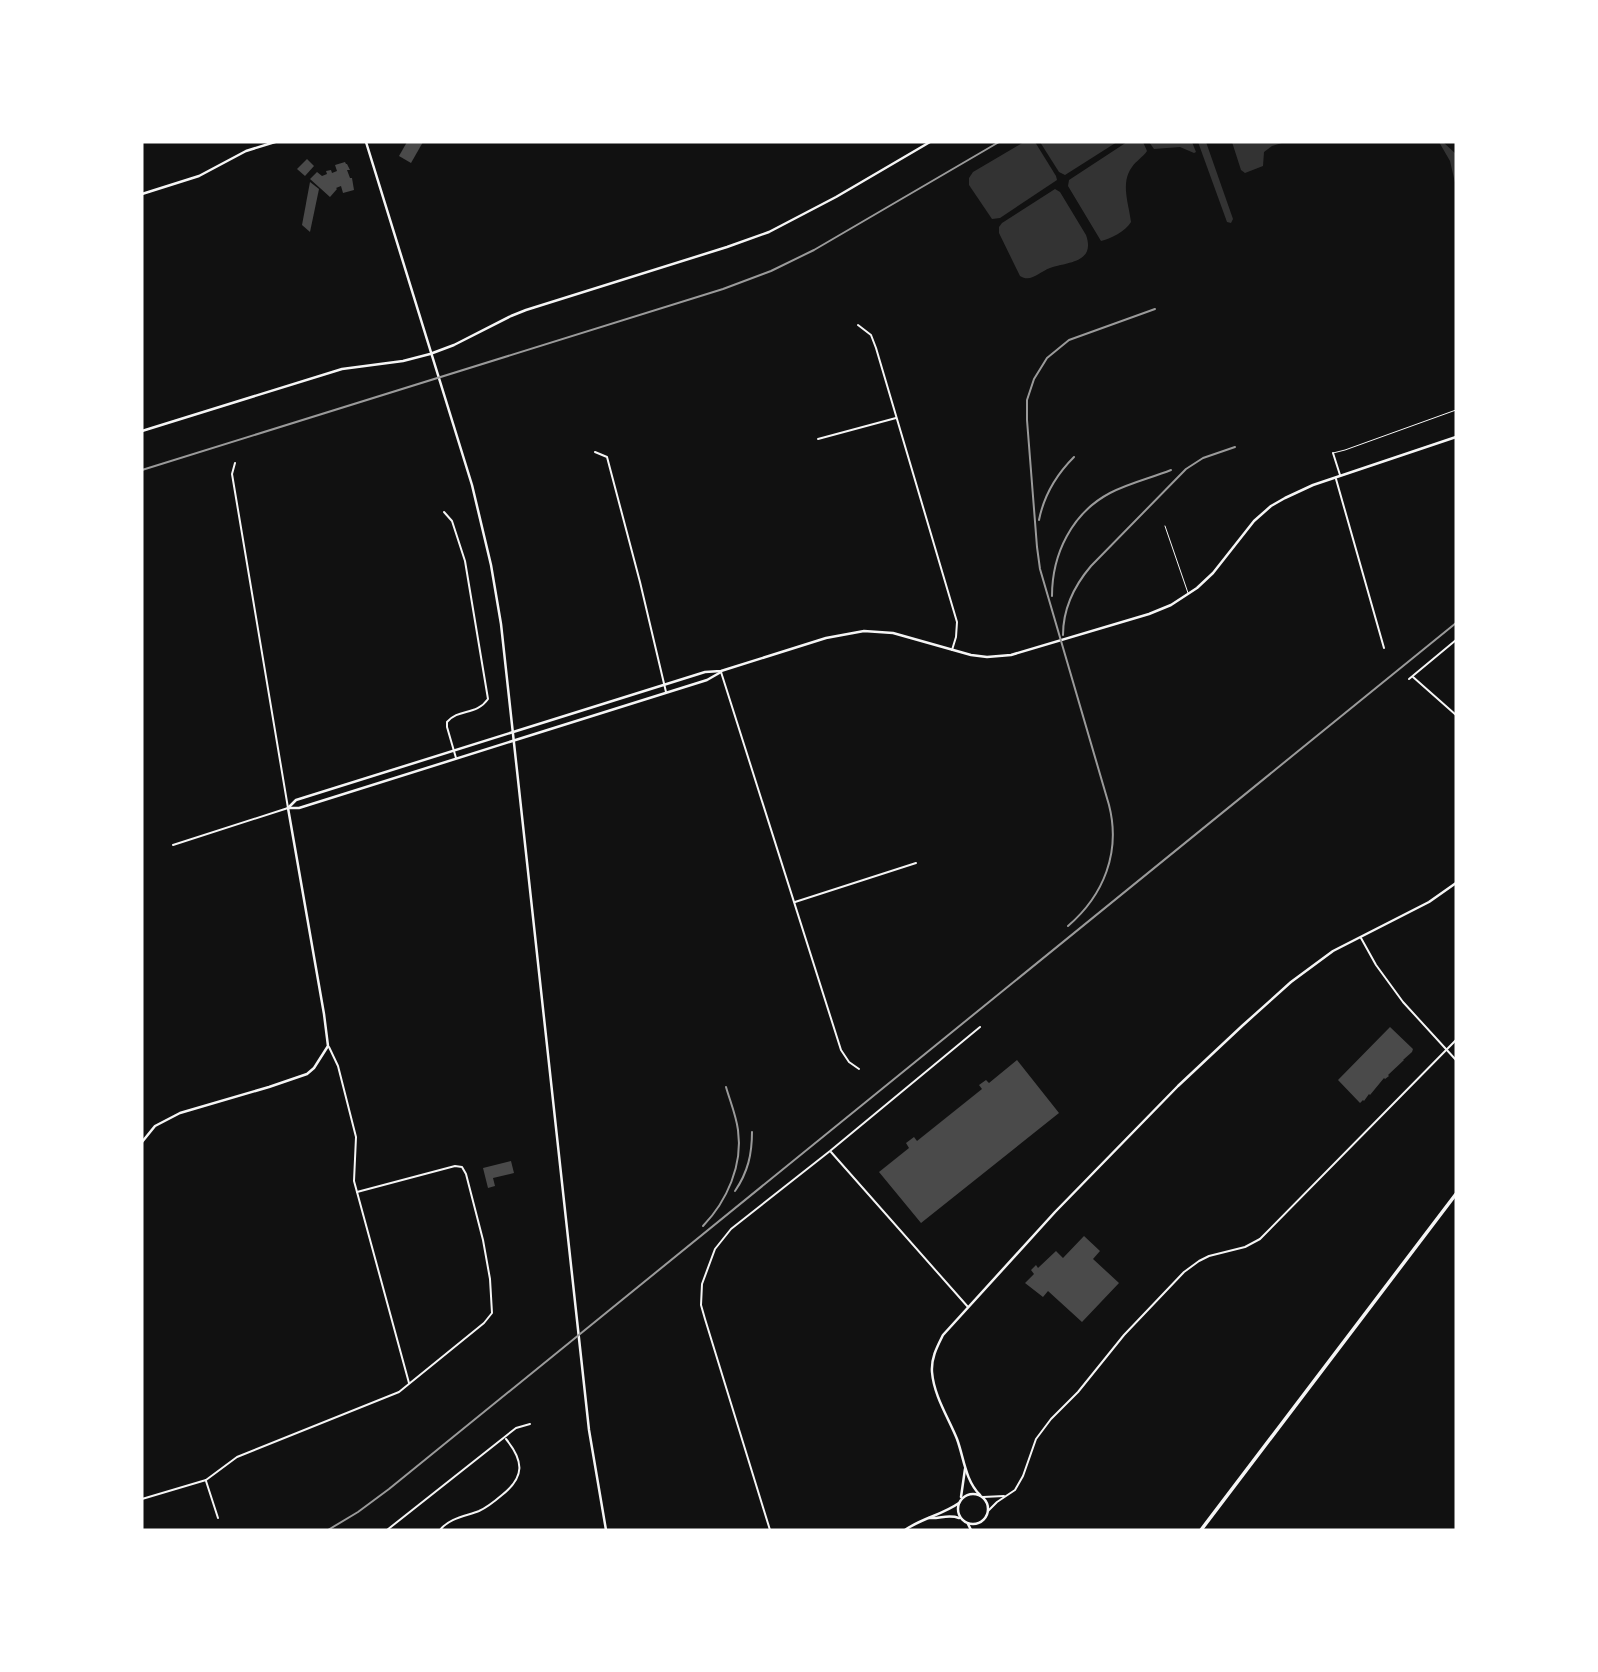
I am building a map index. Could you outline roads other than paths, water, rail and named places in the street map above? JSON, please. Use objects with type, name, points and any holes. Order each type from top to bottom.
[{"type":"main road","points":[[1201,1530],[1456,1194]]},
{"type":"street","points":[[142,194],[199,176],[246,151],[275,142]]},
{"type":"street","points":[[366,142],[472,485],[491,565],[501,624],[580,1355],[591,1444],[606,1530]]},
{"type":"street","points":[[142,431],[342,369],[403,361],[430,354],[526,310],[769,232],[836,197],[930,142]]},
{"type":"street","points":[[858,325],[871,335],[957,622],[953,650]]},
{"type":"street","points":[[818,439],[897,417]]},
{"type":"street","points":[[288,808],[296,800],[705,672],[721,671],[826,638],[872,631],[971,655],[999,656],[1027,652],[1149,614],[1189,594],[1213,573],[1265,511],[1292,494],[1456,437]]},
{"type":"street","points":[[595,452],[607,457],[666,693]]},
{"type":"street","points":[[1333,453],[1384,648]]},
{"type":"street","points":[[235,463],[232,474],[328,1046],[338,1066],[356,1137],[354,1181],[409,1384]]},
{"type":"street","points":[[444,512],[452,521],[465,561],[488,699],[482,707],[452,716],[447,722],[457,759]]},
{"type":"street","points":[[1409,679],[1456,640]]},
{"type":"street","points":[[173,845],[711,679],[721,671]]},
{"type":"street","points":[[721,671],[841,1050],[849,1062],[859,1069]]},
{"type":"street","points":[[1413,676],[1456,715]]},
{"type":"street","points":[[794,902],[916,863]]},
{"type":"street","points":[[981,1530],[988,1511],[987,1502],[974,1489],[934,1386],[931,1369],[934,1352],[943,1335],[1055,1212],[1178,1086],[1291,982],[1333,951],[1429,902],[1456,883]]},
{"type":"street","points":[[1360,937],[1403,1002],[1456,1060]]},
{"type":"street","points":[[770,1530],[701,1305],[702,1284],[715,1249],[731,1229],[980,1027]]},
{"type":"street","points":[[988,1511],[1015,1490],[1043,1428],[1078,1392],[1124,1335],[1184,1272],[1209,1256],[1245,1247],[1260,1239],[1456,1040]]},
{"type":"street","points":[[142,1142],[155,1126],[180,1113],[307,1074],[328,1046]]},
{"type":"street","points":[[830,1151],[968,1307]]},
{"type":"street","points":[[142,1499],[206,1480],[237,1457],[399,1392],[484,1323],[492,1313],[490,1279],[483,1240],[462,1167],[455,1166],[357,1192]]},
{"type":"street","points":[[387,1530],[516,1428],[530,1424]]},
{"type":"street","points":[[441,1529],[451,1521],[482,1510],[511,1488],[520,1471],[514,1451],[504,1438]]},
{"type":"street","points":[[961,1499],[965,1469]]},
{"type":"street","points":[[206,1480],[218,1518]]},
{"type":"street","points":[[905,1530],[933,1514],[951,1508],[970,1494],[1005,1496]]},
{"type":"street","points":[[958,1503],[960,1518]]},
{"type":"street","points":[[929,1518],[951,1515],[960,1518],[971,1530]]},
{"type":"street","points":[[968,1524],[983,1521]]},
{"type":"lane","points":[[1333,453],[1456,410]]},
{"type":"lane","points":[[1164,526],[1189,594]]},
{"type":"railway","points":[[142,470],[723,289],[771,271],[814,250],[999,142]]},
{"type":"railway","points":[[1068,926],[1091,901],[1106,872],[1111,856],[1112,822],[1040,569],[1027,400],[1034,379],[1047,358],[1069,340],[1155,309]]},
{"type":"railway","points":[[1063,635],[1071,598],[1091,566],[1186,469],[1203,458],[1235,447]]},
{"type":"railway","points":[[1039,520],[1052,486],[1074,457]]},
{"type":"railway","points":[[1052,596],[1060,550],[1075,523],[1085,512],[1117,489],[1171,470]]},
{"type":"railway","points":[[328,1530],[389,1489],[1456,623]]},
{"type":"railway","points":[[703,1226],[726,1194],[738,1156],[737,1124],[726,1087]]},
{"type":"railway","points":[[735,1191],[748,1163],[752,1132]]}]
